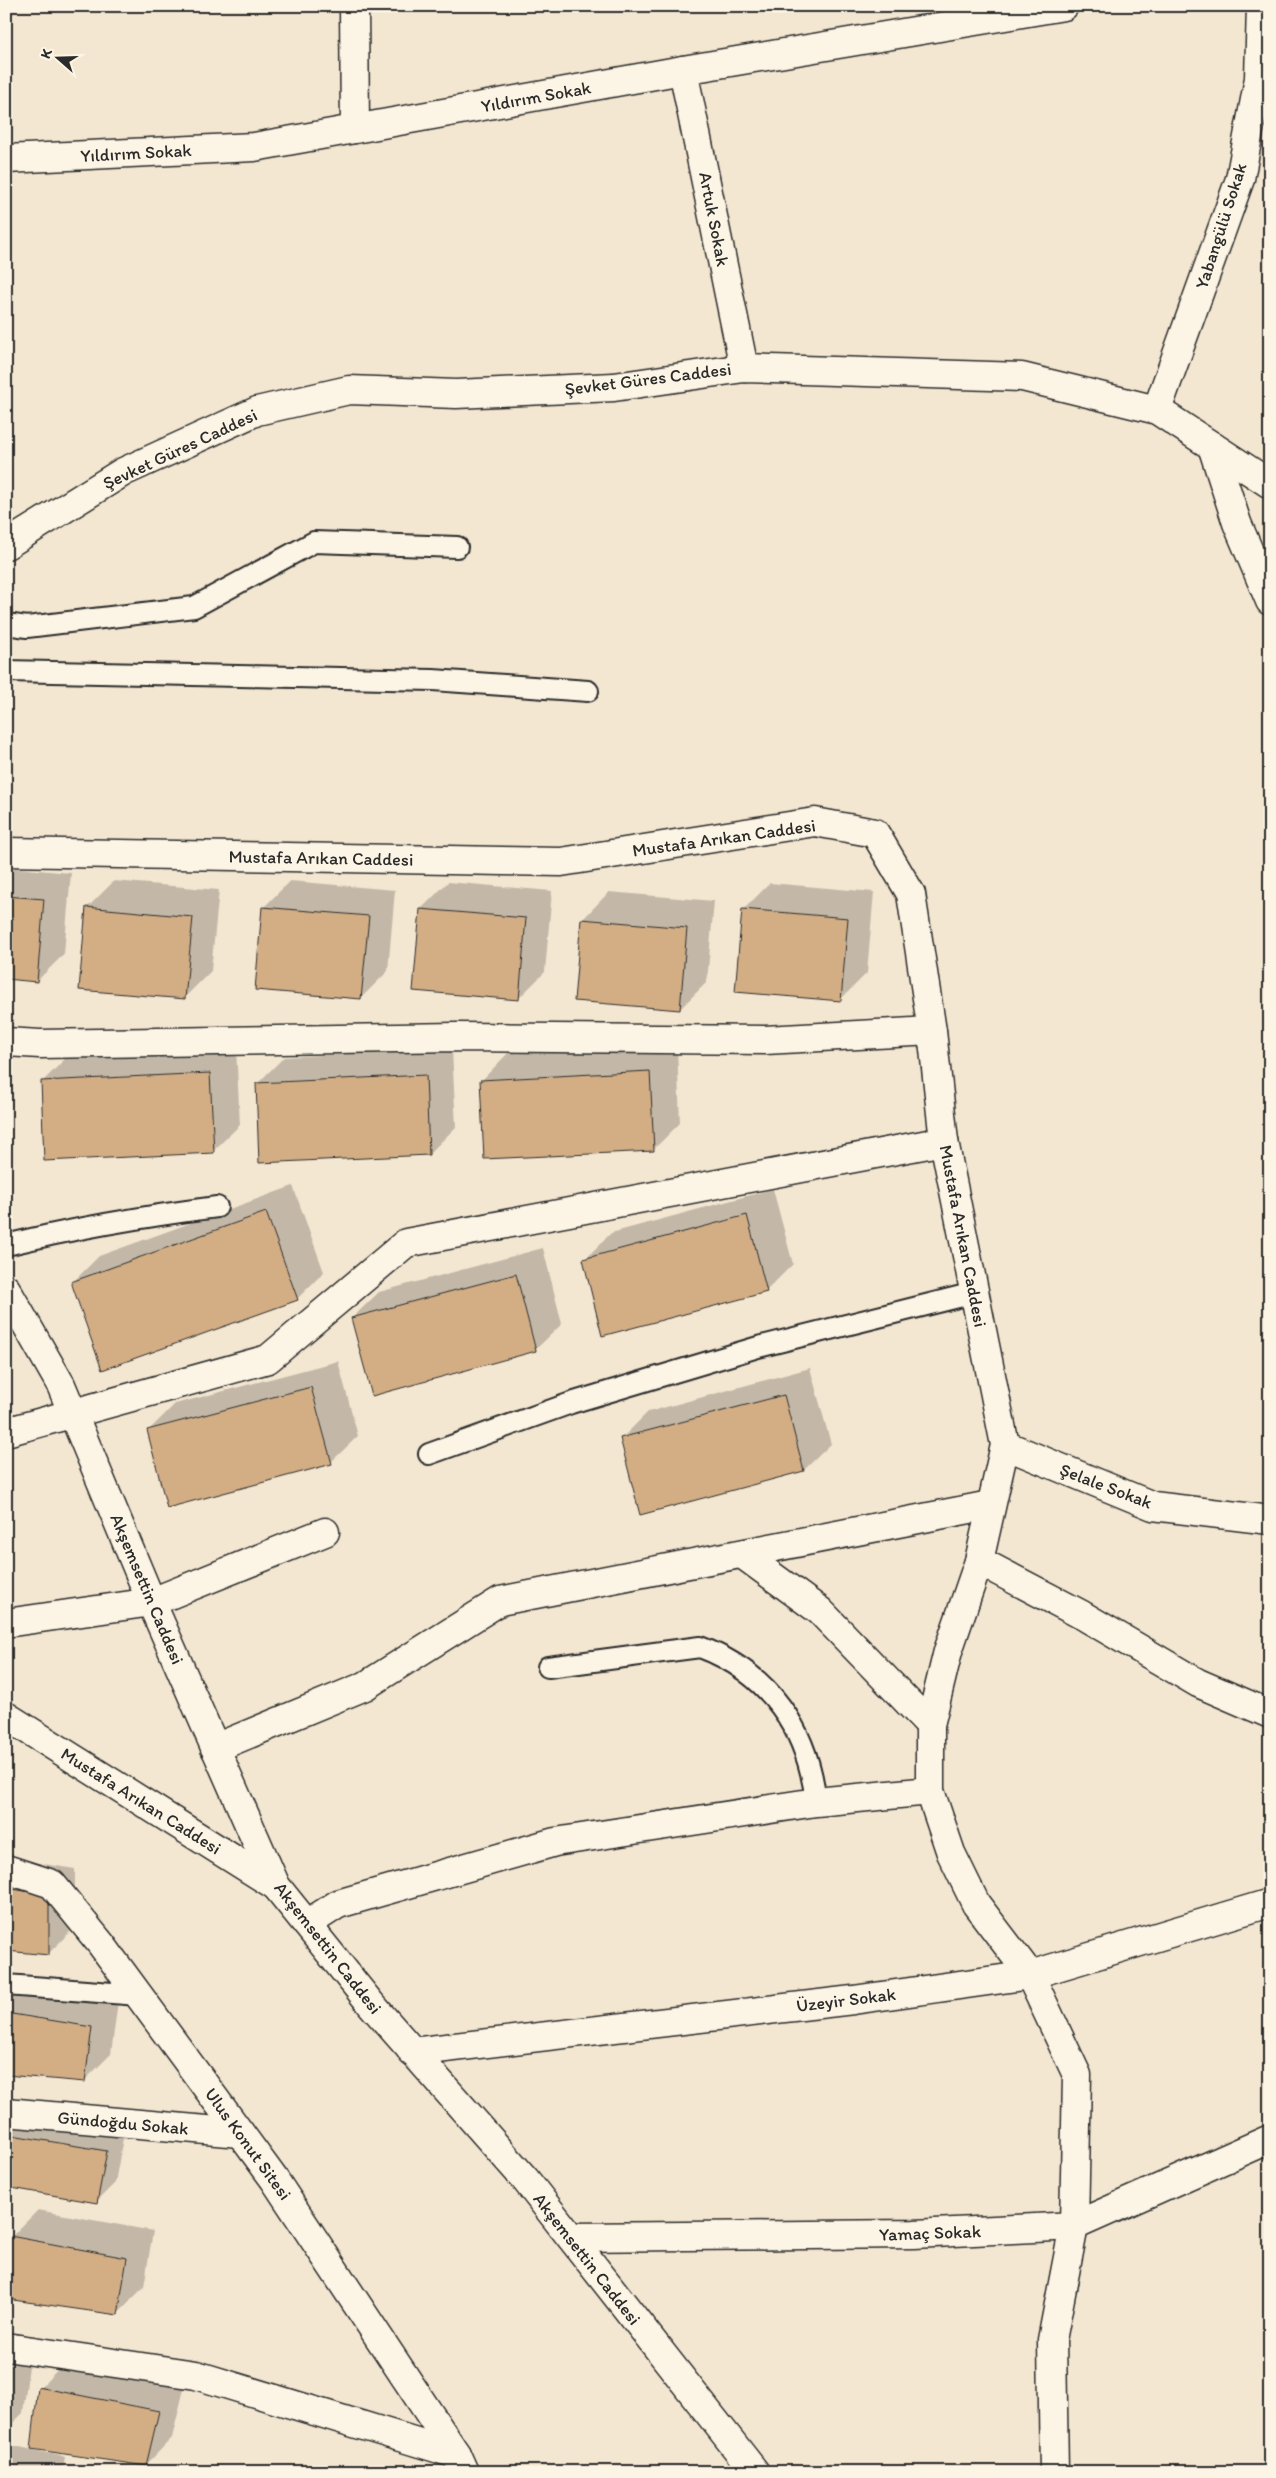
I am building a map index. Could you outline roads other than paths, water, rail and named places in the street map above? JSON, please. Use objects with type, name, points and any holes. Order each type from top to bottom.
[{"type":"street","points":[[354,6],[355,129]]},
{"type":"street","name":"Yıldırım Sokak","points":[[6,159],[254,147],[684,70],[1064,6]]},
{"type":"street","name":"Yabangülü Sokak","points":[[1158,410],[1240,178],[1259,78],[1261,6]]},
{"type":"street","name":"Artuk Sokak","points":[[684,70],[744,368]]},
{"type":"street","name":"Şevket Güres Caddesi","points":[[6,546],[123,472],[257,411],[349,390],[456,394],[614,387],[744,368],[1022,376],[1158,410],[1270,484]]},
{"type":"street","points":[[1212,446],[1236,523],[1270,601]]},
{"type":"street","name":"Mustafa Arıkan Caddesi","points":[[6,852],[561,862],[815,822],[875,833],[911,894],[932,1030],[944,1141],[1005,1445],[990,1504],[979,1561],[948,1651],[930,1725],[930,1791],[951,1853],[976,1904],[1030,1975],[1078,2075],[1074,2226],[1052,2340],[1054,2472]]},
{"type":"street","points":[[6,1042],[40,1044],[456,1037],[765,1040],[932,1030]]},
{"type":"street","points":[[6,1432],[268,1359],[406,1243],[944,1141]]},
{"type":"street","name":"Akşemsettin Caddesi","points":[[6,1289],[61,1385],[152,1602],[276,1886],[371,2004],[525,2179],[755,2472]]},
{"type":"street","name":"Şelale Sokak","points":[[1005,1445],[1153,1506],[1270,1520]]},
{"type":"street","points":[[215,1748],[365,1686],[500,1601],[990,1504]]},
{"type":"street","points":[[6,1623],[152,1602],[326,1532]]},
{"type":"street","points":[[742,1554],[820,1611],[930,1725]]},
{"type":"street","points":[[979,1561],[1082,1615],[1198,1684],[1270,1714]]},
{"type":"street","name":"Mustafa Arıkan Caddesi","points":[[6,1716],[276,1886]]},
{"type":"street","points":[[307,1924],[338,1904],[555,1842],[816,1802],[930,1791]]},
{"type":"street","name":"Ulus Konut Sitesi","points":[[6,1869],[52,1884],[139,1995],[274,2179],[460,2463]]},
{"type":"street","name":"Üzeyir Sokak","points":[[412,2052],[853,2000],[1030,1975],[1270,1903]]},
{"type":"street","name":"Gündoğdu Sokak","points":[[6,2112],[240,2133]]},
{"type":"street","name":"Yamaç Sokak","points":[[571,2237],[914,2234],[1074,2226],[1270,2139]]},
{"type":"street","name":"Ulus Konut Sitesi","points":[[6,2347],[196,2375],[460,2463]]},
{"type":"lane","points":[[6,624],[27,627],[194,607],[314,542],[456,547]]},
{"type":"lane","points":[[6,671],[432,680],[588,692]]},
{"type":"lane","points":[[6,1245],[61,1232],[142,1217],[218,1208]]},
{"type":"lane","points":[[429,1454],[571,1403],[702,1364],[974,1293]]},
{"type":"lane","points":[[548,1666],[700,1647],[723,1655],[744,1668],[761,1683],[790,1721],[811,1767],[816,1802]]},
{"type":"lane","points":[[6,1985],[139,1995]]}]
